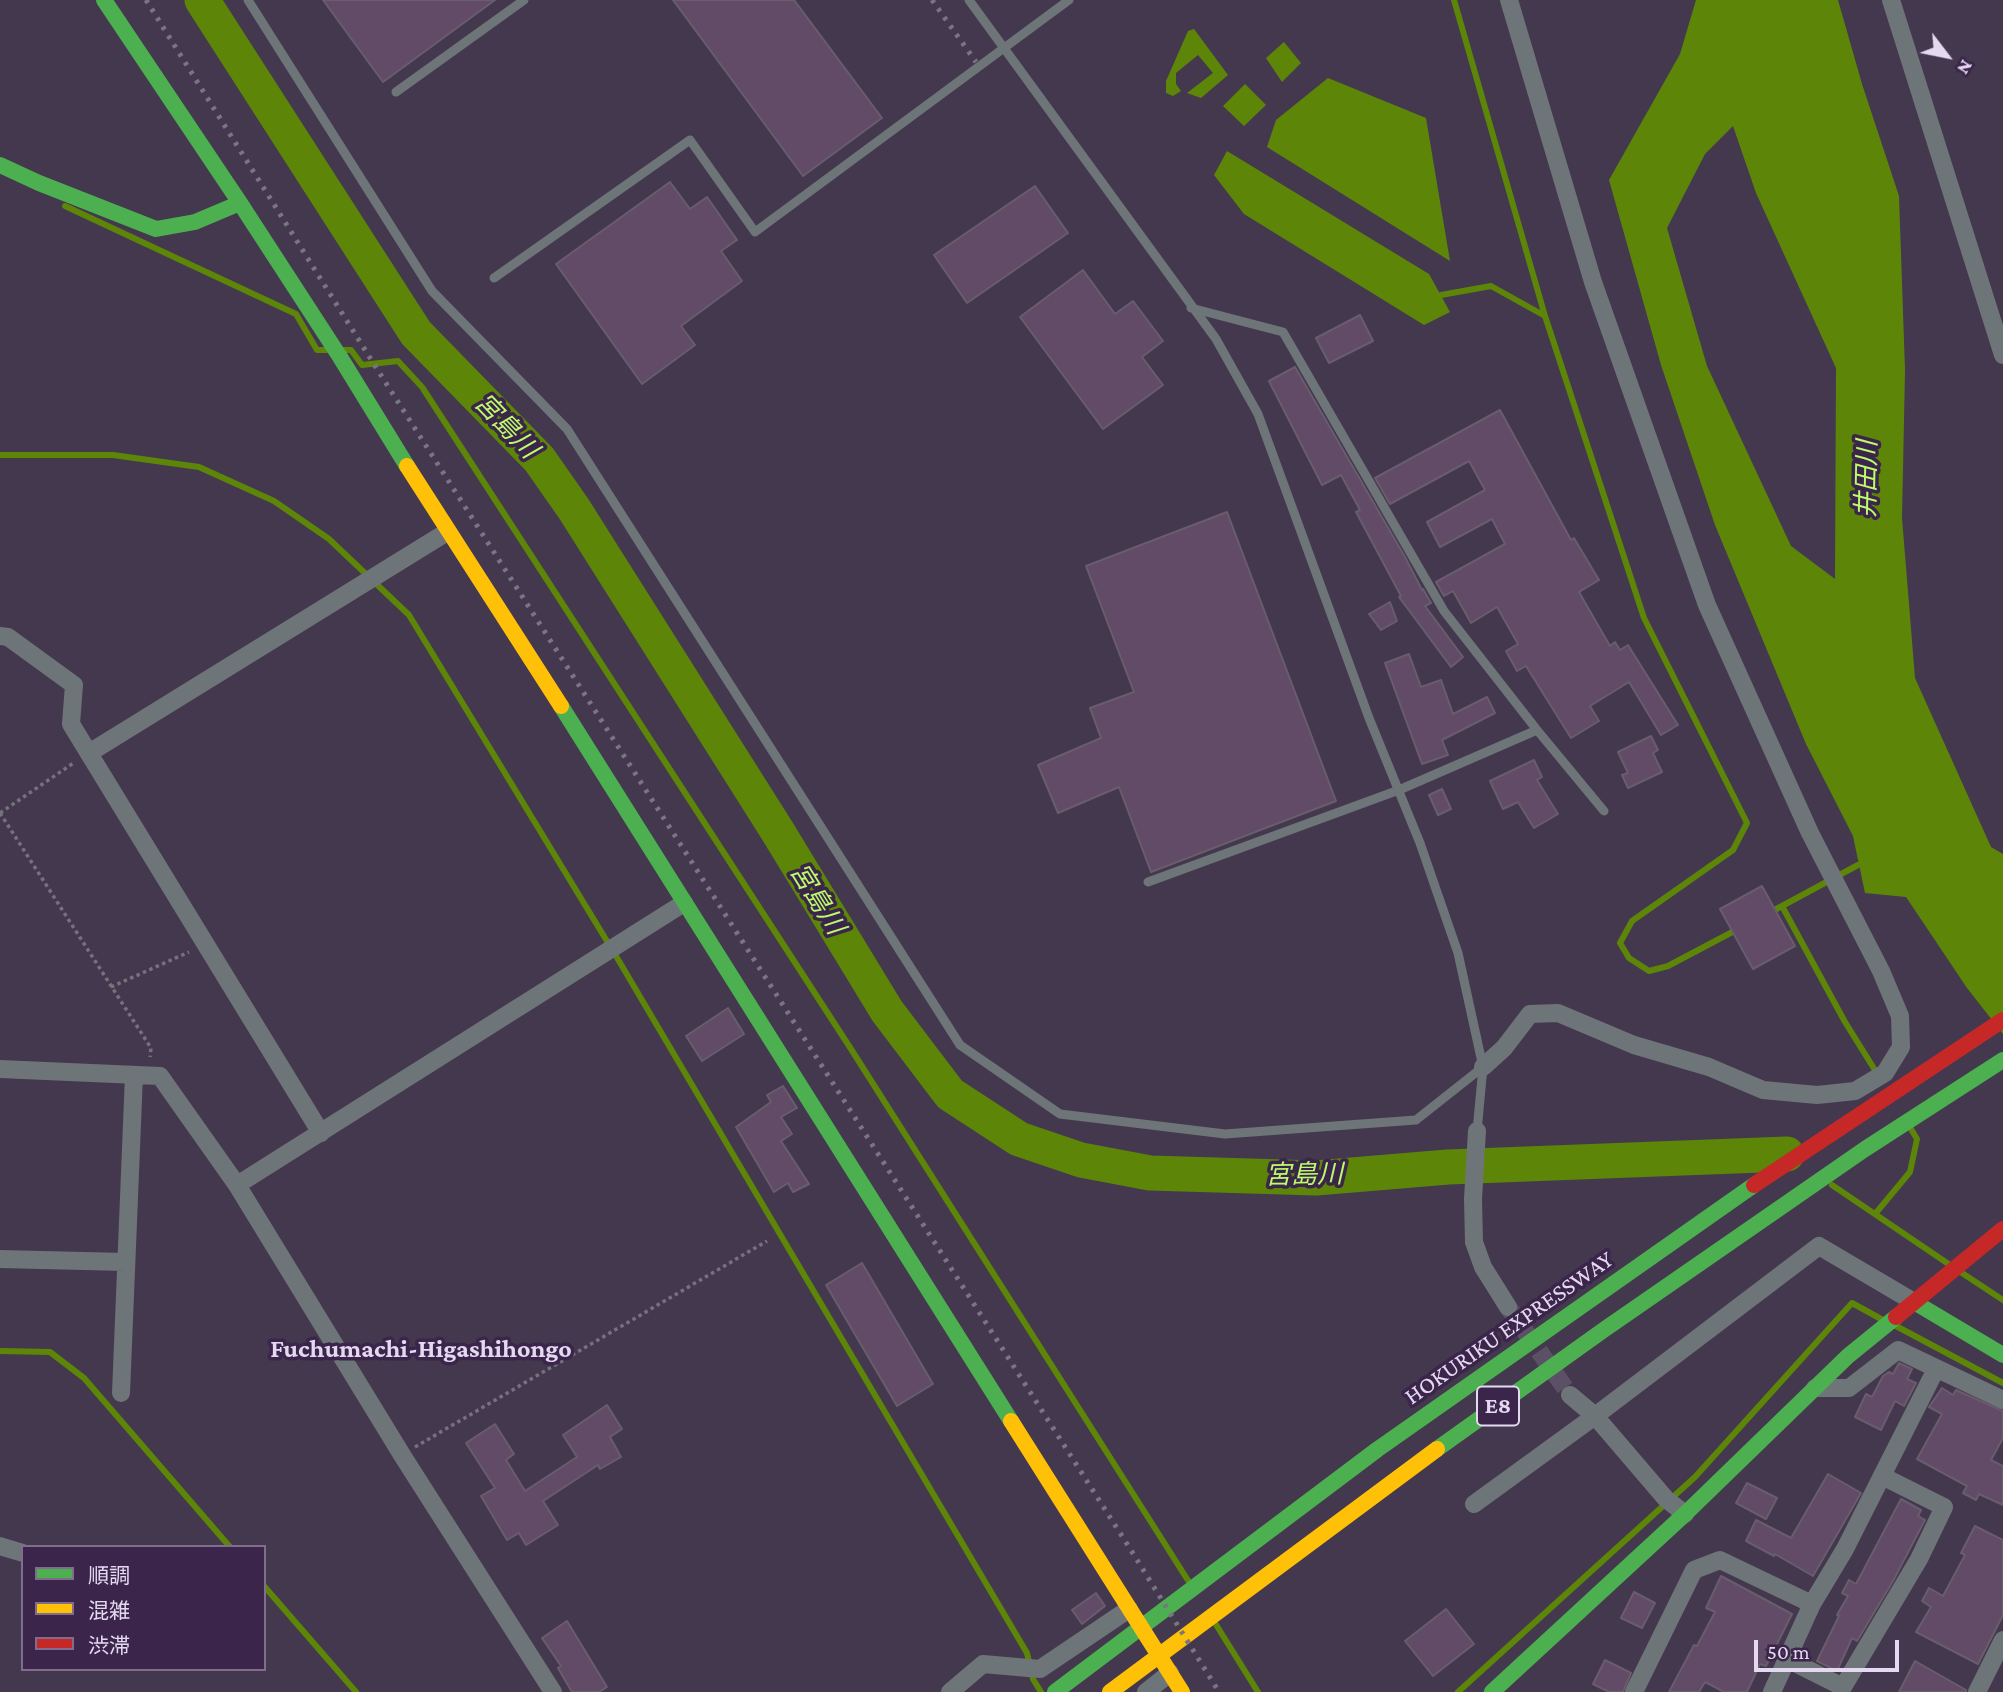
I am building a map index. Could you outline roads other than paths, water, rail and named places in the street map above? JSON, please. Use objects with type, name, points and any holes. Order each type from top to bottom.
[{"type":"main road","points":[[104,0],[340,357],[447,532],[525,649],[1182,1692]]},
{"type":"main road","points":[[0,164],[39,183],[156,229],[195,222],[240,202]]},
{"type":"main road","name":"HOKURIKU EXPRESSWAY","points":[[1055,1692],[1378,1449],[1727,1203],[2003,1020]]},
{"type":"main road","name":"E8","points":[[1110,1692],[1396,1478],[1765,1217],[2003,1060]]},
{"type":"main road","points":[[1498,1687],[1685,1514],[1848,1356],[2003,1229]]},
{"type":"main road","points":[[1914,1302],[2003,1355]]},
{"type":"main road","points":[[1498,1687],[1522,1692]]},
{"type":"street","points":[[1483,1067],[1504,1048],[1530,1014],[1558,1013],[1634,1045],[1709,1067],[1763,1090],[1817,1096],[1855,1091],[1885,1073],[1901,1047],[1900,1016],[1881,971],[1810,833],[1707,605],[1593,282],[1509,0]]},
{"type":"street","points":[[1891,0],[2003,355]]},
{"type":"street","points":[[89,754],[447,532]]},
{"type":"street","points":[[0,636],[8,636],[74,685],[71,724],[321,1133]]},
{"type":"street","points":[[237,1185],[684,903]]},
{"type":"street","points":[[0,1069],[160,1076],[237,1185],[401,1455],[552,1692]]},
{"type":"street","points":[[121,1393],[126,1262],[141,1075]]},
{"type":"street","points":[[1477,1131],[1473,1199],[1474,1242],[1483,1267],[1508,1307]]},
{"type":"street","points":[[1474,1504],[1819,1246],[1914,1302]]},
{"type":"street","points":[[0,1259],[126,1262]]},
{"type":"street","points":[[1815,1388],[1849,1388],[1898,1350],[2003,1400]]},
{"type":"street","points":[[1772,1692],[1812,1604],[1845,1549],[1936,1368]]},
{"type":"street","points":[[1570,1395],[1595,1416],[1666,1499],[1685,1514]]},
{"type":"street","points":[[1787,1659],[1843,1687],[1919,1559],[1944,1507],[1882,1476]]},
{"type":"street","points":[[0,1546],[21,1552]]},
{"type":"street","points":[[1634,1692],[1694,1570],[1720,1560],[1812,1604]]},
{"type":"street","points":[[950,1692],[983,1664],[1040,1669],[1129,1609]]},
{"type":"street","points":[[1977,1692],[2003,1640]]},
{"type":"street","points":[[1146,1692],[1170,1673]]},
{"type":"lane","points":[[247,0],[432,291],[568,429],[960,1045],[1060,1114],[1225,1134],[1416,1120],[1483,1067]]},
{"type":"lane","points":[[396,92],[524,0]]},
{"type":"lane","points":[[969,0],[1216,339],[1258,414],[1369,718],[1420,843],[1458,953],[1483,1067],[1477,1131]]},
{"type":"lane","points":[[494,278],[690,139],[755,232],[1069,0]]},
{"type":"lane","points":[[1191,308],[1283,332],[1444,611],[1604,811]]},
{"type":"lane","points":[[1147,882],[1399,790],[1537,730]]},
{"type":"water","name":"井田川","points":[[1696,0],[1838,0],[1899,196],[1905,370],[1902,518],[1915,678],[1991,847],[2003,854],[2003,1034],[1967,988],[1906,897],[1865,893],[1853,836],[1806,744],[1715,525],[1661,365],[1609,180],[1680,54]],"holes":[[[1733,126],[1756,193],[1836,368],[1835,579],[1791,546],[1707,366],[1667,228],[1705,154]]]},
{"type":"water","points":[[1194,29],[1228,75],[1201,98],[1187,93],[1213,73],[1198,55],[1176,73],[1176,84],[1181,91],[1173,96],[1166,93],[1166,81],[1188,31]]},
{"type":"water","points":[[1284,42],[1301,63],[1282,82],[1266,58]]},
{"type":"water","points":[[1328,78],[1426,118],[1450,261],[1267,147],[1276,120]]},
{"type":"water","points":[[1245,84],[1266,105],[1244,126],[1223,106]]},
{"type":"water","points":[[1227,151],[1429,274],[1450,312],[1424,325],[1244,214],[1214,175]]},
{"type":"waterway","name":"宮島川","points":[[202,0],[416,333],[539,459],[574,509],[778,832],[887,1011],[950,1094],[1019,1139],[1081,1160],[1150,1173],[1316,1178],[1448,1167],[1787,1154]]},
{"type":"waterway","points":[[1454,0],[1545,316],[1644,618],[1747,823],[1733,850],[1632,921],[1620,943],[1629,958],[1649,971],[1668,966],[1738,929]]},
{"type":"waterway","points":[[65,206],[296,314],[317,350],[328,350]]},
{"type":"waterway","points":[[1441,295],[1491,286],[1545,316]]},
{"type":"waterway","points":[[343,350],[351,350],[362,365],[398,361],[422,387],[851,1049],[1189,1582]]},
{"type":"waterway","points":[[0,455],[113,455],[199,467],[274,501],[329,539],[409,615],[619,961],[1027,1653],[1033,1679],[1041,1692]]},
{"type":"waterway","points":[[1769,913],[1858,865]]},
{"type":"waterway","points":[[1782,906],[1845,1022],[1878,1075]]},
{"type":"waterway","points":[[1875,1214],[1910,1172],[1917,1139],[1911,1129]]},
{"type":"waterway","points":[[1832,1185],[1950,1265]]},
{"type":"waterway","points":[[1959,1271],[2003,1300]]},
{"type":"waterway","points":[[1458,1692],[1695,1477],[1852,1303],[1883,1320]]},
{"type":"waterway","points":[[1896,1326],[2003,1383]]},
{"type":"waterway","points":[[0,1351],[50,1352],[84,1378],[228,1545]]},
{"type":"waterway","points":[[266,1588],[356,1692]]},
{"type":"waterway","points":[[1215,1623],[1258,1692]]},
{"type":"tunnel","points":[[1508,1307],[1570,1395]]},
{"type":"railway","points":[[146,0],[377,369],[1219,1692]]},
{"type":"railway","points":[[932,0],[976,62]]},
{"type":"district","name":"Fuchumachi-Higashihongo","points":[[421,1349]]}]
